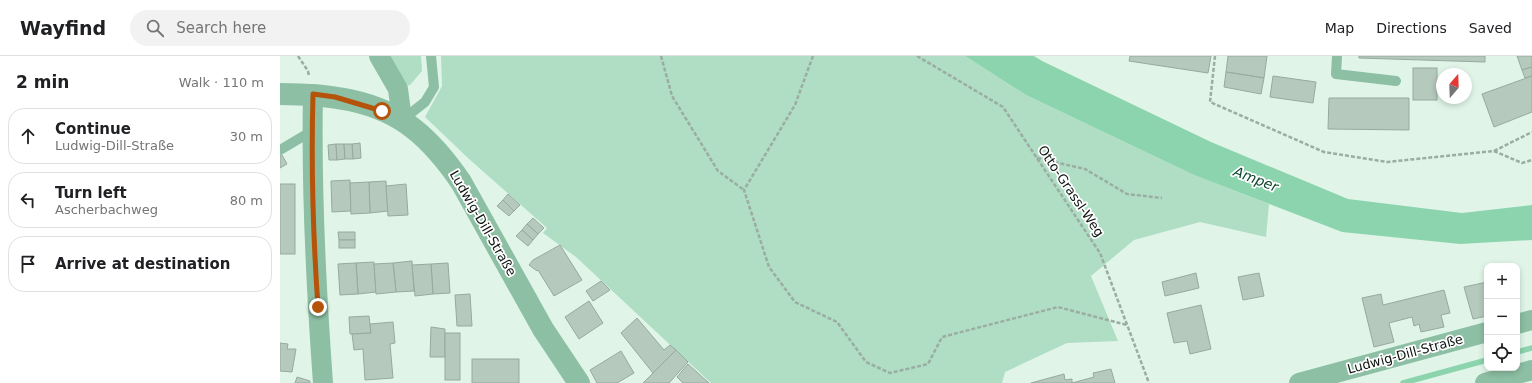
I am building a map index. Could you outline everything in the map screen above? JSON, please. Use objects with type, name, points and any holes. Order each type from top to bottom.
[{"type":"street","points":[[379,56],[398,89],[402,120]]},
{"type":"street","name":"Ludwig-Dill-Straße","points":[[280,94],[313,94],[335,97],[362,104],[402,120],[428,141],[451,167],[461,182],[543,329],[579,383]]},
{"type":"street","points":[[313,94],[312,131],[314,246],[323,383]]},
{"type":"street","points":[[1520,323],[1532,320]]},
{"type":"street","name":"Ludwig-Dill-Straße","points":[[1299,383],[1484,333]]},
{"type":"street","points":[[1485,383],[1532,370]]},
{"type":"lane","points":[[402,120],[425,102],[434,87],[431,56]]},
{"type":"lane","points":[[1337,56],[1336,74],[1396,81]]},
{"type":"lane","points":[[280,150],[312,131]]},
{"type":"path","points":[[661,56],[672,96],[718,171],[744,190],[769,267],[795,302],[837,322],[866,362],[890,373],[928,364],[942,337],[1058,307],[1126,325]]},
{"type":"path","points":[[744,190],[795,105],[814,56]]},
{"type":"path","name":"Otto-Grassl-Weg","points":[[917,56],[1003,107],[1100,253],[1149,383]]},
{"type":"path","points":[[1215,56],[1210,102],[1324,152],[1387,162],[1494,151],[1532,132]]},
{"type":"path","points":[[1494,151],[1522,163],[1532,160]]},
{"type":"path","points":[[1037,158],[1085,169],[1127,194],[1162,198]]},
{"type":"shaded area","points":[[381,56],[421,56],[422,71],[410,85],[400,87]]},
{"type":"shaded area","points":[[441,56],[965,56],[1026,95],[1194,175],[1269,204],[1266,237],[1200,222],[1134,240],[1091,276],[1118,341],[1067,343],[1005,372],[1002,383],[711,383],[576,257],[543,233],[547,228],[469,159],[425,117],[442,86]]},
{"type":"water","name":"Amper","points":[[965,56],[1034,56],[1211,142],[1348,199],[1462,213],[1532,205],[1532,240],[1460,244],[1342,232],[1194,175],[1026,95]]},
{"type":"building","points":[[1130,56],[1211,56],[1208,73],[1129,61]]},
{"type":"building","points":[[1228,56],[1267,56],[1264,78],[1226,72]]},
{"type":"building","points":[[1359,56],[1485,56],[1485,62],[1359,58]]},
{"type":"building","points":[[1517,56],[1532,56],[1532,67],[1522,70]]},
{"type":"building","points":[[1532,67],[1532,76],[1525,78],[1522,70]]},
{"type":"building","points":[[1413,68],[1436,68],[1436,100],[1413,100]]},
{"type":"building","points":[[1226,72],[1264,78],[1261,94],[1224,87]]},
{"type":"building","points":[[1273,76],[1316,82],[1313,103],[1270,97]]},
{"type":"building","points":[[1532,76],[1532,112],[1494,127],[1482,94]]},
{"type":"building","points":[[1329,98],[1409,98],[1409,130],[1328,129]]},
{"type":"building","points":[[360,143],[361,158],[353,159],[352,144]]},
{"type":"building","points":[[336,144],[337,160],[329,160],[328,145]]},
{"type":"building","points":[[336,144],[344,144],[345,159],[337,160]]},
{"type":"building","points":[[344,144],[352,144],[353,159],[345,159]]},
{"type":"building","points":[[282,155],[287,164],[280,168],[280,156]]},
{"type":"building","points":[[350,180],[351,211],[332,212],[331,181]]},
{"type":"building","points":[[386,181],[388,211],[370,213],[369,182]]},
{"type":"building","points":[[369,182],[370,213],[351,214],[350,183]]},
{"type":"building","points":[[280,184],[295,184],[295,254],[280,254]]},
{"type":"building","points":[[406,184],[408,215],[388,216],[386,186]]},
{"type":"building","points":[[508,194],[520,205],[514,211],[503,200]]},
{"type":"building","points":[[503,200],[514,211],[509,216],[497,206]]},
{"type":"building","points":[[533,218],[544,228],[538,234],[527,224]]},
{"type":"building","points":[[527,224],[538,234],[533,240],[522,230]]},
{"type":"building","points":[[522,230],[533,240],[528,246],[516,236]]},
{"type":"building","points":[[338,232],[355,232],[355,240],[339,240]]},
{"type":"building","points":[[339,240],[355,240],[355,248],[339,248]]},
{"type":"building","points":[[560,245],[582,280],[554,296],[538,270],[537,271],[529,265],[533,260]]},
{"type":"building","points":[[412,261],[414,291],[396,292],[393,263]]},
{"type":"building","points":[[374,262],[376,292],[358,294],[356,263]]},
{"type":"building","points":[[356,263],[358,294],[340,295],[338,264]]},
{"type":"building","points":[[393,263],[396,292],[376,294],[374,264]]},
{"type":"building","points":[[448,263],[450,293],[433,294],[431,264]]},
{"type":"building","points":[[431,264],[433,294],[415,296],[412,265]]},
{"type":"building","points":[[1196,273],[1199,288],[1165,296],[1162,282]]},
{"type":"building","points":[[1259,273],[1264,296],[1243,300],[1238,277]]},
{"type":"building","points":[[601,281],[610,290],[593,301],[586,291]]},
{"type":"building","points":[[1484,283],[1484,317],[1473,319],[1464,287]]},
{"type":"building","points":[[1444,290],[1450,313],[1441,315],[1444,327],[1421,332],[1419,324],[1414,326],[1412,317],[1389,323],[1394,342],[1374,347],[1362,298],[1381,294],[1383,305]]},
{"type":"building","points":[[470,294],[472,326],[457,326],[455,295]]},
{"type":"building","points":[[589,301],[603,323],[579,339],[565,317]]},
{"type":"building","points":[[1201,305],[1211,349],[1190,354],[1187,341],[1174,343],[1167,313]]},
{"type":"building","points":[[369,316],[371,333],[350,334],[349,317]]},
{"type":"building","points":[[637,318],[664,350],[670,345],[676,350],[653,373],[621,333]]},
{"type":"building","points":[[393,322],[395,343],[390,344],[393,378],[365,380],[363,349],[354,350],[352,334],[371,333],[370,324]]},
{"type":"building","points":[[431,327],[445,329],[445,357],[430,357]]},
{"type":"building","points":[[445,333],[460,333],[460,380],[445,380]]},
{"type":"building","points":[[280,343],[288,344],[287,349],[296,349],[292,372],[280,371]]},
{"type":"building","points":[[676,350],[688,362],[669,383],[643,383]]},
{"type":"building","points":[[621,351],[634,373],[617,383],[597,383],[590,370]]},
{"type":"building","points":[[472,359],[519,359],[519,383],[472,383]]},
{"type":"building","points":[[688,364],[709,383],[683,383],[677,377]]},
{"type":"building","points":[[1111,369],[1115,383],[1072,383],[1094,377],[1093,373]]},
{"type":"building","points":[[1064,374],[1065,380],[1072,379],[1072,383],[1031,383]]},
{"type":"building","points":[[297,377],[310,381],[310,383],[295,383]]},
{"type":"waterway","points":[[1520,351],[1532,348]]},
{"type":"waterway","points":[[1403,383],[1484,361]]},
{"type":"route","points":[[318,307],[314,246],[312,131],[313,94],[335,97],[382,111]]}]
